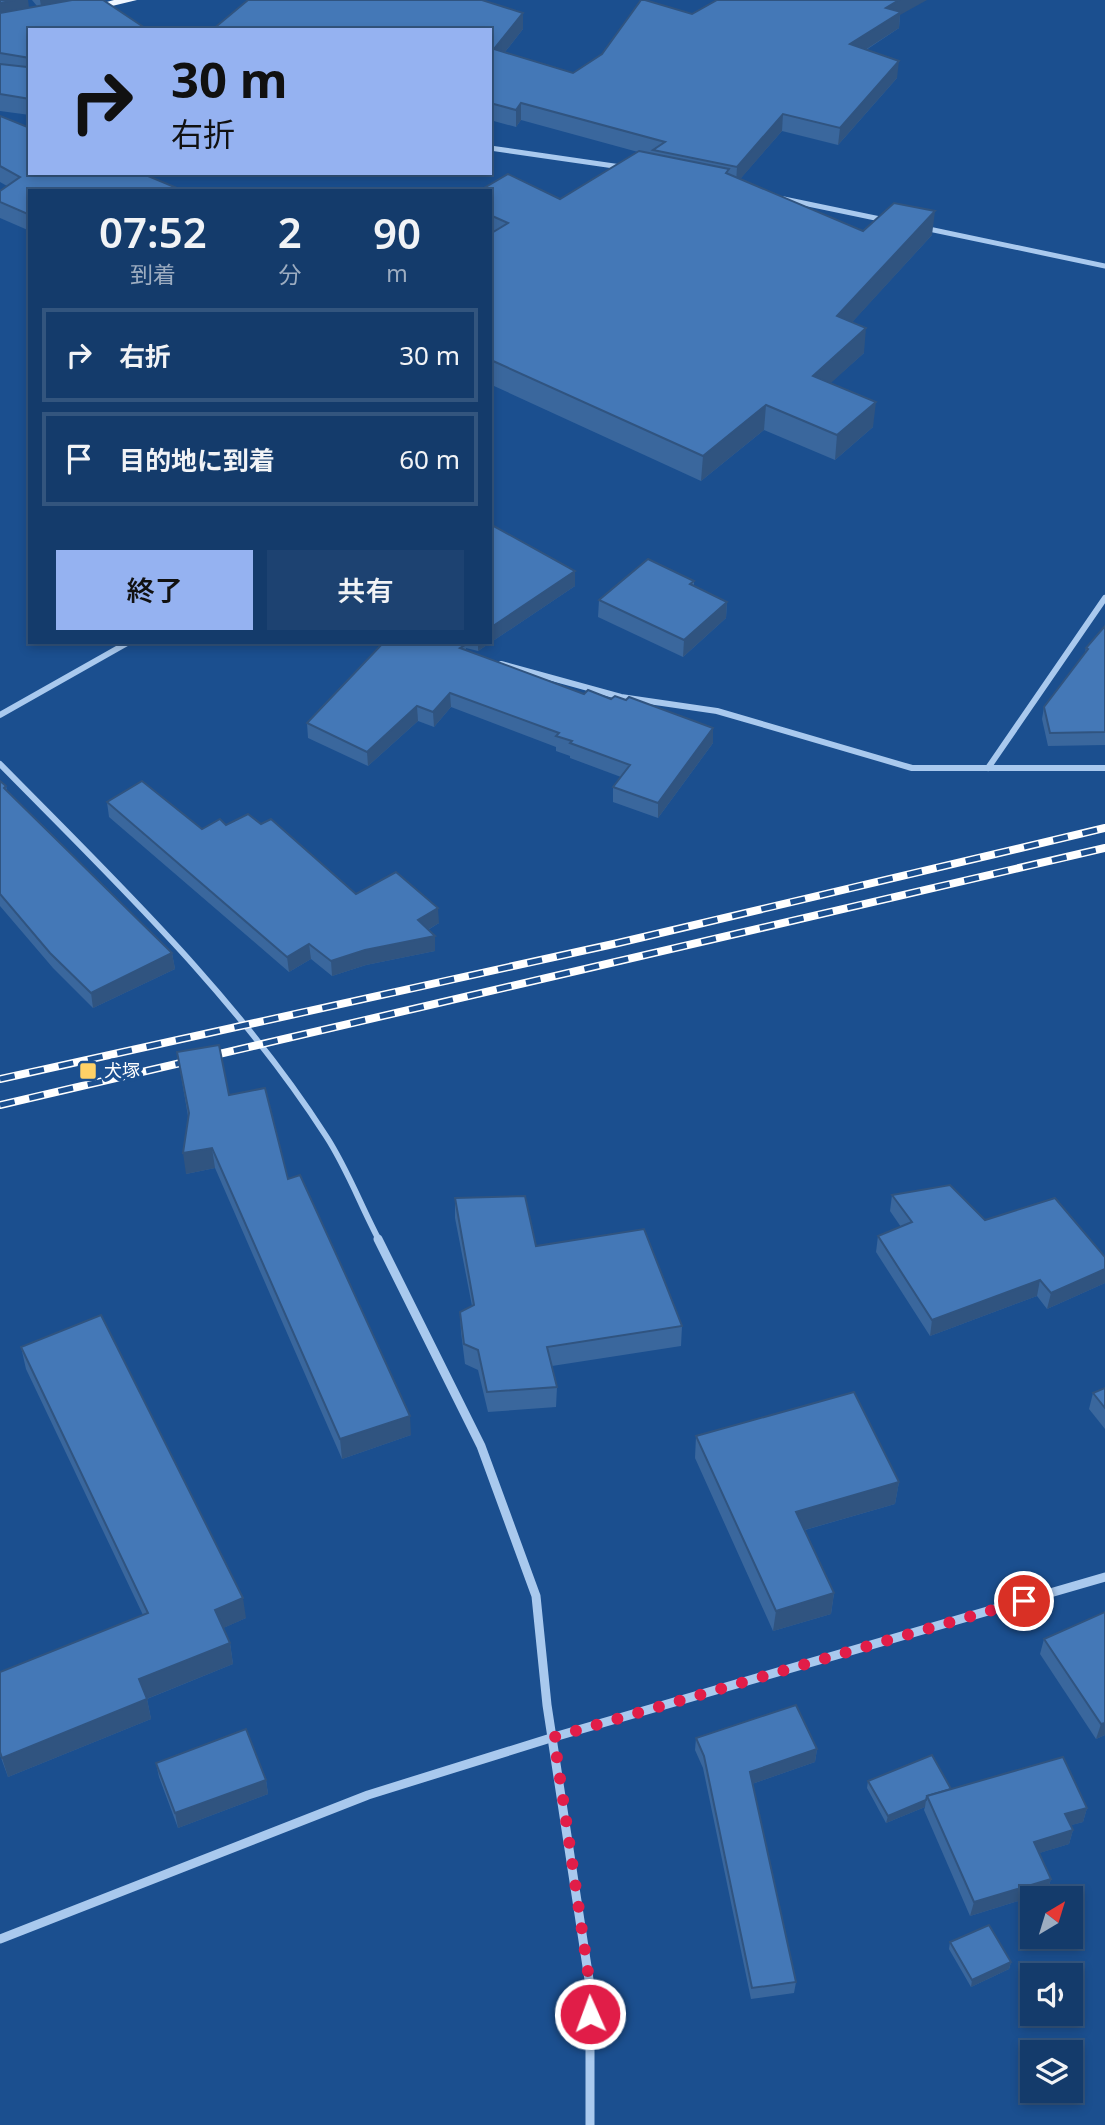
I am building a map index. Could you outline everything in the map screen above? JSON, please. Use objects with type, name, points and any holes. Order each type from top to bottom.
[{"type":"main road","points":[[79,10],[131,0]]},
{"type":"street","points":[[492,148],[632,169]]},
{"type":"street","points":[[771,196],[891,222]]},
{"type":"street","points":[[918,227],[1105,266]]},
{"type":"street","points":[[988,768],[1105,598]]},
{"type":"street","points":[[0,715],[125,644]]},
{"type":"street","points":[[494,662],[621,696],[717,711],[912,768],[1105,768]]},
{"type":"street","points":[[0,764],[185,952],[244,1024],[327,1137],[481,1446],[536,1596],[547,1705],[590,1986],[590,2125]]},
{"type":"street","points":[[0,1939],[368,1795],[554,1737],[1105,1577]]},
{"type":"building","points":[[72,0],[103,0],[145,28],[28,28],[28,58],[0,53],[0,13]]},
{"type":"building","points":[[248,0],[482,0],[523,13],[494,49],[573,73],[602,54],[641,0],[692,14],[717,0],[899,0],[886,8],[901,12],[850,44],[899,61],[840,128],[783,114],[737,167],[653,150],[665,142],[521,103],[516,110],[492,104],[492,28],[214,28]]},
{"type":"building","points":[[0,64],[28,67],[28,99],[0,94]]},
{"type":"building","points":[[0,116],[28,127],[28,175],[146,175],[179,189],[28,189],[28,214],[0,202],[0,191],[20,177],[0,166]]},
{"type":"building","points":[[639,151],[729,169],[726,173],[863,231],[894,203],[935,211],[837,316],[866,328],[813,376],[876,402],[837,435],[766,405],[703,456],[492,362],[492,233],[508,223],[492,216],[492,189],[482,189],[508,174],[560,199]]},
{"type":"building","points":[[492,525],[575,571],[492,627]]},
{"type":"building","points":[[648,559],[694,581],[690,584],[727,602],[684,640],[599,600]]},
{"type":"building","points":[[1105,626],[1105,732],[1050,733],[1044,707]]},
{"type":"building","points":[[382,644],[462,644],[465,645],[460,648],[584,694],[588,690],[611,699],[615,696],[626,700],[629,697],[713,728],[658,803],[613,787],[630,765],[570,743],[572,741],[556,736],[559,733],[450,693],[433,712],[417,706],[367,752],[307,723]]},
{"type":"building","points":[[0,781],[6,786],[4,788],[172,953],[91,993],[50,953],[0,894]]},
{"type":"building","points":[[142,781],[202,829],[220,819],[226,825],[248,814],[261,824],[271,819],[356,894],[396,872],[438,908],[418,920],[435,936],[365,950],[331,961],[309,944],[287,957],[107,802]]},
{"type":"building","points":[[219,1045],[229,1095],[265,1088],[288,1179],[300,1175],[410,1416],[340,1439],[212,1148],[183,1153],[189,1113],[177,1052]]},
{"type":"building","points":[[950,1185],[985,1220],[1055,1198],[1105,1257],[1105,1269],[1051,1293],[1040,1280],[932,1320],[878,1236],[912,1222],[892,1195]]},
{"type":"building","points":[[525,1196],[536,1246],[644,1229],[682,1326],[547,1347],[557,1387],[487,1392],[478,1350],[464,1344],[460,1312],[474,1305],[455,1198]]},
{"type":"building","points":[[101,1315],[243,1598],[215,1610],[230,1643],[139,1679],[147,1699],[2,1758],[0,1672],[148,1613],[21,1347]]},
{"type":"building","points":[[1105,1388],[1105,1408],[1093,1393]]},
{"type":"building","points":[[854,1392],[899,1482],[796,1512],[834,1593],[776,1611],[696,1436]]},
{"type":"building","points":[[1105,1612],[1105,1723],[1101,1724],[1044,1639]]},
{"type":"building","points":[[796,1705],[817,1749],[750,1772],[796,1982],[752,1988],[704,1756],[696,1738]]},
{"type":"building","points":[[246,1729],[266,1780],[175,1813],[156,1763]]},
{"type":"building","points":[[932,1755],[951,1789],[927,1796],[926,1800],[888,1816],[868,1781]]},
{"type":"building","points":[[1063,1757],[1087,1808],[1065,1814],[1073,1830],[1034,1842],[1051,1879],[1020,1886],[1020,1888],[974,1902],[927,1796]]},
{"type":"building","points":[[989,1925],[1011,1962],[972,1980],[950,1942]]},
{"type":"railway","points":[[0,1079],[618,943],[1105,828]]},
{"type":"railway","points":[[0,1105],[1105,848]]},
{"type":"place","name":"犬塚","points":[[88,1071]]},
{"type":"route","points":[[590,2014],[590,1986],[554,1737],[1024,1601]]}]
